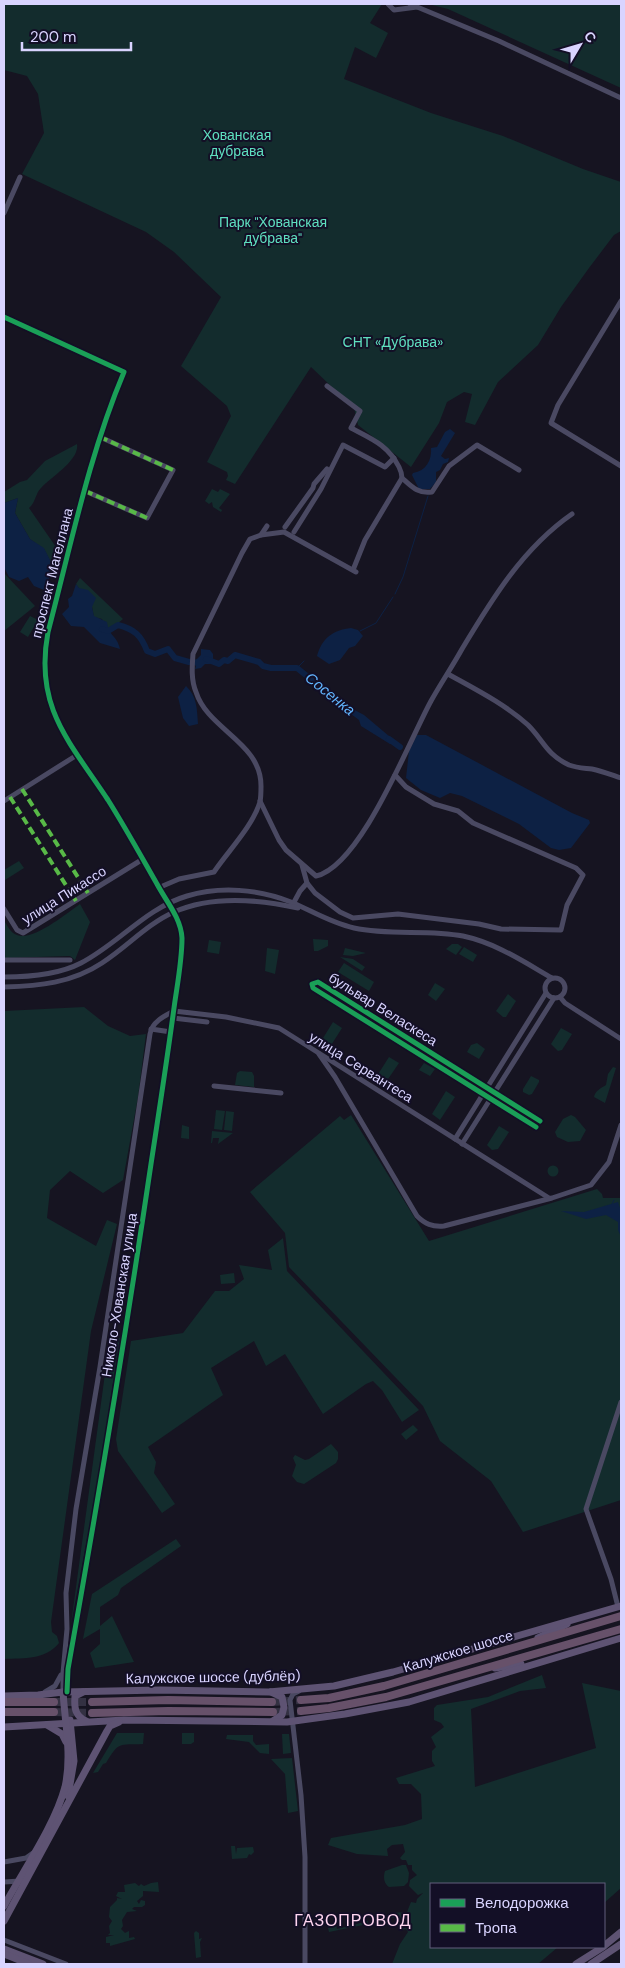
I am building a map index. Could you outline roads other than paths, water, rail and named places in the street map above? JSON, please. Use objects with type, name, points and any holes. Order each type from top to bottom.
[{"type":"highway","name":"Калужское шоссе","points":[[301,1700],[329,1698],[384,1686],[621,1616]]},
{"type":"highway","name":"Калужское шоссе","points":[[302,1711],[360,1703],[621,1629]]},
{"type":"highway","points":[[4,1702],[54,1702]]},
{"type":"highway","points":[[92,1702],[272,1702]]},
{"type":"highway","points":[[92,1713],[168,1711],[273,1712]]},
{"type":"highway","points":[[4,1712],[54,1712]]},
{"type":"main road","name":"Калужское шоссе (дублёр)","points":[[4,1696],[65,1692],[160,1690],[268,1692],[334,1686],[366,1679],[620,1606]]},
{"type":"main road","points":[[524,1644],[585,1616]]},
{"type":"main road","points":[[4,1727],[124,1720],[292,1721],[396,1706],[621,1638]]},
{"type":"main road","points":[[478,1671],[549,1660]]},
{"type":"main road","points":[[64,1807],[73,1771],[65,1692]]},
{"type":"main road","points":[[83,1692],[75,1696],[75,1711],[80,1718],[87,1721]]},
{"type":"main road","points":[[268,1692],[276,1693],[282,1697],[284,1707],[280,1718],[271,1722]]},
{"type":"main road","points":[[4,1921],[24,1879],[107,1731],[110,1726],[124,1720]]},
{"type":"main road","points":[[46,1725],[62,1734],[68,1749]]},
{"type":"main road","points":[[4,1906],[10,1895],[24,1879],[26,1868],[61,1799],[67,1772],[70,1731]]},
{"type":"main road","points":[[605,1945],[621,1932]]},
{"type":"main road","points":[[592,1964],[621,1944]]},
{"type":"main road","points":[[576,1964],[601,1948]]},
{"type":"main road","points":[[4,1949],[43,1964]]},
{"type":"main road","points":[[4,1954],[29,1964]]},
{"type":"street","points":[[388,4],[394,10],[417,7]]},
{"type":"street","points":[[410,4],[469,28],[621,98]]},
{"type":"street","points":[[4,213],[20,178]]},
{"type":"street","points":[[621,301],[558,405],[551,423],[621,466]]},
{"type":"street","name":"проспект Магеллана","points":[[4,318],[124,372],[100,438],[48,632],[45,678],[50,704],[60,728],[112,807],[168,904]]},
{"type":"street","points":[[158,888],[179,879],[214,872],[251,820],[260,801],[261,777],[259,769],[244,748],[208,714],[196,693],[192,670],[192,654],[250,539],[261,535],[284,532],[355,571],[366,540],[402,478],[403,475],[394,458],[382,444],[351,428],[360,411],[327,386]]},
{"type":"street","points":[[85,491],[147,518],[173,470],[100,438]]},
{"type":"street","points":[[402,478],[417,492],[432,492],[450,466],[477,444],[519,470]]},
{"type":"street","points":[[294,532],[321,489],[343,445],[385,467],[394,458]]},
{"type":"street","points":[[284,527],[314,484],[334,461]]},
{"type":"street","points":[[260,801],[266,809],[280,840],[302,865],[316,876],[323,875],[344,857],[362,832],[395,774],[431,701],[488,606],[513,570],[544,537],[572,514]]},
{"type":"street","points":[[261,535],[267,526]]},
{"type":"street","points":[[448,674],[508,709],[530,727],[547,749],[560,760],[571,765],[593,769],[621,778]]},
{"type":"street","points":[[4,801],[77,755]]},
{"type":"street","points":[[302,865],[307,883],[327,903],[353,918],[398,914],[479,924],[501,929],[561,930],[567,906],[583,874],[581,872],[576,868],[473,823],[458,811],[434,804],[406,787],[395,774]]},
{"type":"street","name":"улица Пикассо","points":[[4,910],[17,930],[23,933],[143,859]]},
{"type":"street","points":[[293,904],[300,890],[307,883]]},
{"type":"street","points":[[4,977],[43,975],[58,972],[96,955],[136,924],[168,904],[201,893],[235,890],[272,896],[336,923],[353,928],[445,934],[475,940],[509,953],[552,978],[559,979],[564,984],[564,991],[557,998],[462,1144]]},
{"type":"street","points":[[4,987],[46,984],[85,973],[103,963],[153,924],[173,912],[190,906],[221,900],[272,903],[306,910]]},
{"type":"street","name":"Николо-Хованская улица","points":[[65,1692],[142,1224],[174,1011],[182,940],[180,928],[168,904]]},
{"type":"street","points":[[4,960],[70,960]]},
{"type":"street","points":[[455,1140],[546,993],[545,984],[552,978]]},
{"type":"street","points":[[546,993],[621,1039]]},
{"type":"street","points":[[151,1029],[160,1018],[174,1011]]},
{"type":"street","name":"улица Сервантеса","points":[[174,1011],[274,1026],[550,1198]]},
{"type":"street","points":[[173,1018],[208,1022]]},
{"type":"street","points":[[151,1029],[171,1032]]},
{"type":"street","name":"Николо-Хованская улица","points":[[65,1692],[63,1673],[66,1640],[66,1594],[76,1509],[100,1367],[151,1029]]},
{"type":"street","points":[[319,1054],[335,1077],[417,1216],[433,1226],[444,1226],[550,1198],[591,1185],[609,1162],[621,1125]]},
{"type":"street","points":[[335,1077],[337,1070],[342,1069]]},
{"type":"street","points":[[214,1086],[281,1093]]},
{"type":"street","points":[[539,1201],[542,1197],[541,1193]]},
{"type":"street","points":[[620,1606],[586,1508],[621,1402]]},
{"type":"street","points":[[38,1695],[55,1686],[63,1673]]},
{"type":"street","points":[[67,1680],[72,1688],[83,1692]]},
{"type":"street","points":[[304,1964],[305,1857],[291,1697],[297,1691],[305,1689]]},
{"type":"street","points":[[5,1862],[26,1858],[34,1853]]},
{"type":"street","points":[[5,1862],[21,1864],[26,1868],[24,1879],[4,1884],[10,1895]]},
{"type":"street","points":[[4,1940],[66,1964]]},
{"type":"water","points":[[450,429],[455,433],[441,456],[445,459],[449,458],[448,462],[443,464],[440,470],[436,472],[436,482],[430,489],[419,489],[412,475],[413,473],[425,467],[429,461],[431,448],[437,447],[445,432]]},
{"type":"water","points":[[18,498],[15,513],[30,539],[44,548],[54,568],[50,573],[48,585],[44,590],[34,586],[28,577],[19,581],[9,577],[4,567],[4,503]]},
{"type":"water","points":[[76,584],[79,588],[88,590],[96,598],[92,607],[94,616],[107,622],[109,631],[117,641],[120,649],[100,643],[84,627],[71,626],[62,614],[69,607],[68,599],[72,596]]},
{"type":"water","points":[[351,628],[358,630],[363,636],[355,646],[349,648],[340,660],[329,664],[317,656],[322,644],[329,636]]},
{"type":"water","points":[[201,649],[210,650],[213,654],[213,664],[205,664],[201,668],[195,669],[196,666],[193,664],[193,660],[201,655]]},
{"type":"water","points":[[317,684],[335,694],[347,706],[364,715],[396,742],[390,744],[361,726],[359,720],[326,695]]},
{"type":"water","points":[[186,686],[196,703],[198,724],[189,726],[183,718],[178,697]]},
{"type":"water","points":[[417,735],[426,735],[572,813],[589,820],[590,823],[571,848],[559,850],[551,848],[519,824],[462,796],[450,793],[440,798],[421,790],[406,778],[409,751]]},
{"type":"water","points":[[618,1202],[621,1211],[621,1237],[618,1230],[618,1222],[606,1215],[586,1219],[561,1211],[584,1212]]},
{"type":"waterway","points":[[395,594],[403,577],[428,496]]},
{"type":"waterway","points":[[360,631],[376,623],[393,597]]},
{"type":"waterway","name":"Сосенка","points":[[102,629],[108,631],[118,625],[124,627],[136,634],[147,651],[155,654],[168,649],[175,658],[189,662]]},
{"type":"waterway","name":"Сосенка","points":[[206,659],[219,664],[224,660],[228,661],[235,655],[259,662],[263,666],[271,668],[297,668],[323,689]]},
{"type":"waterway","points":[[297,668],[304,661]]},
{"type":"waterway","name":"Сосенка","points":[[389,739],[400,747]]},
{"type":"waterway","points":[[612,1204],[614,1200]]},
{"type":"tunnel","points":[[272,1702],[301,1700]]},
{"type":"tunnel","points":[[54,1702],[92,1702]]},
{"type":"tunnel","points":[[273,1712],[301,1711]]},
{"type":"tunnel","points":[[54,1712],[92,1713]]},
{"type":"district","name":"ГАЗОПРОВОД","points":[[353,1920]]},
{"type":"park label","name":"Хованская дубрава","points":[[237,144]]},
{"type":"park label","name":"Парк \"Хованская дубрава\"","points":[[273,230]]},
{"type":"park label","name":"СНТ «Дубрава»","points":[[393,342]]}]
